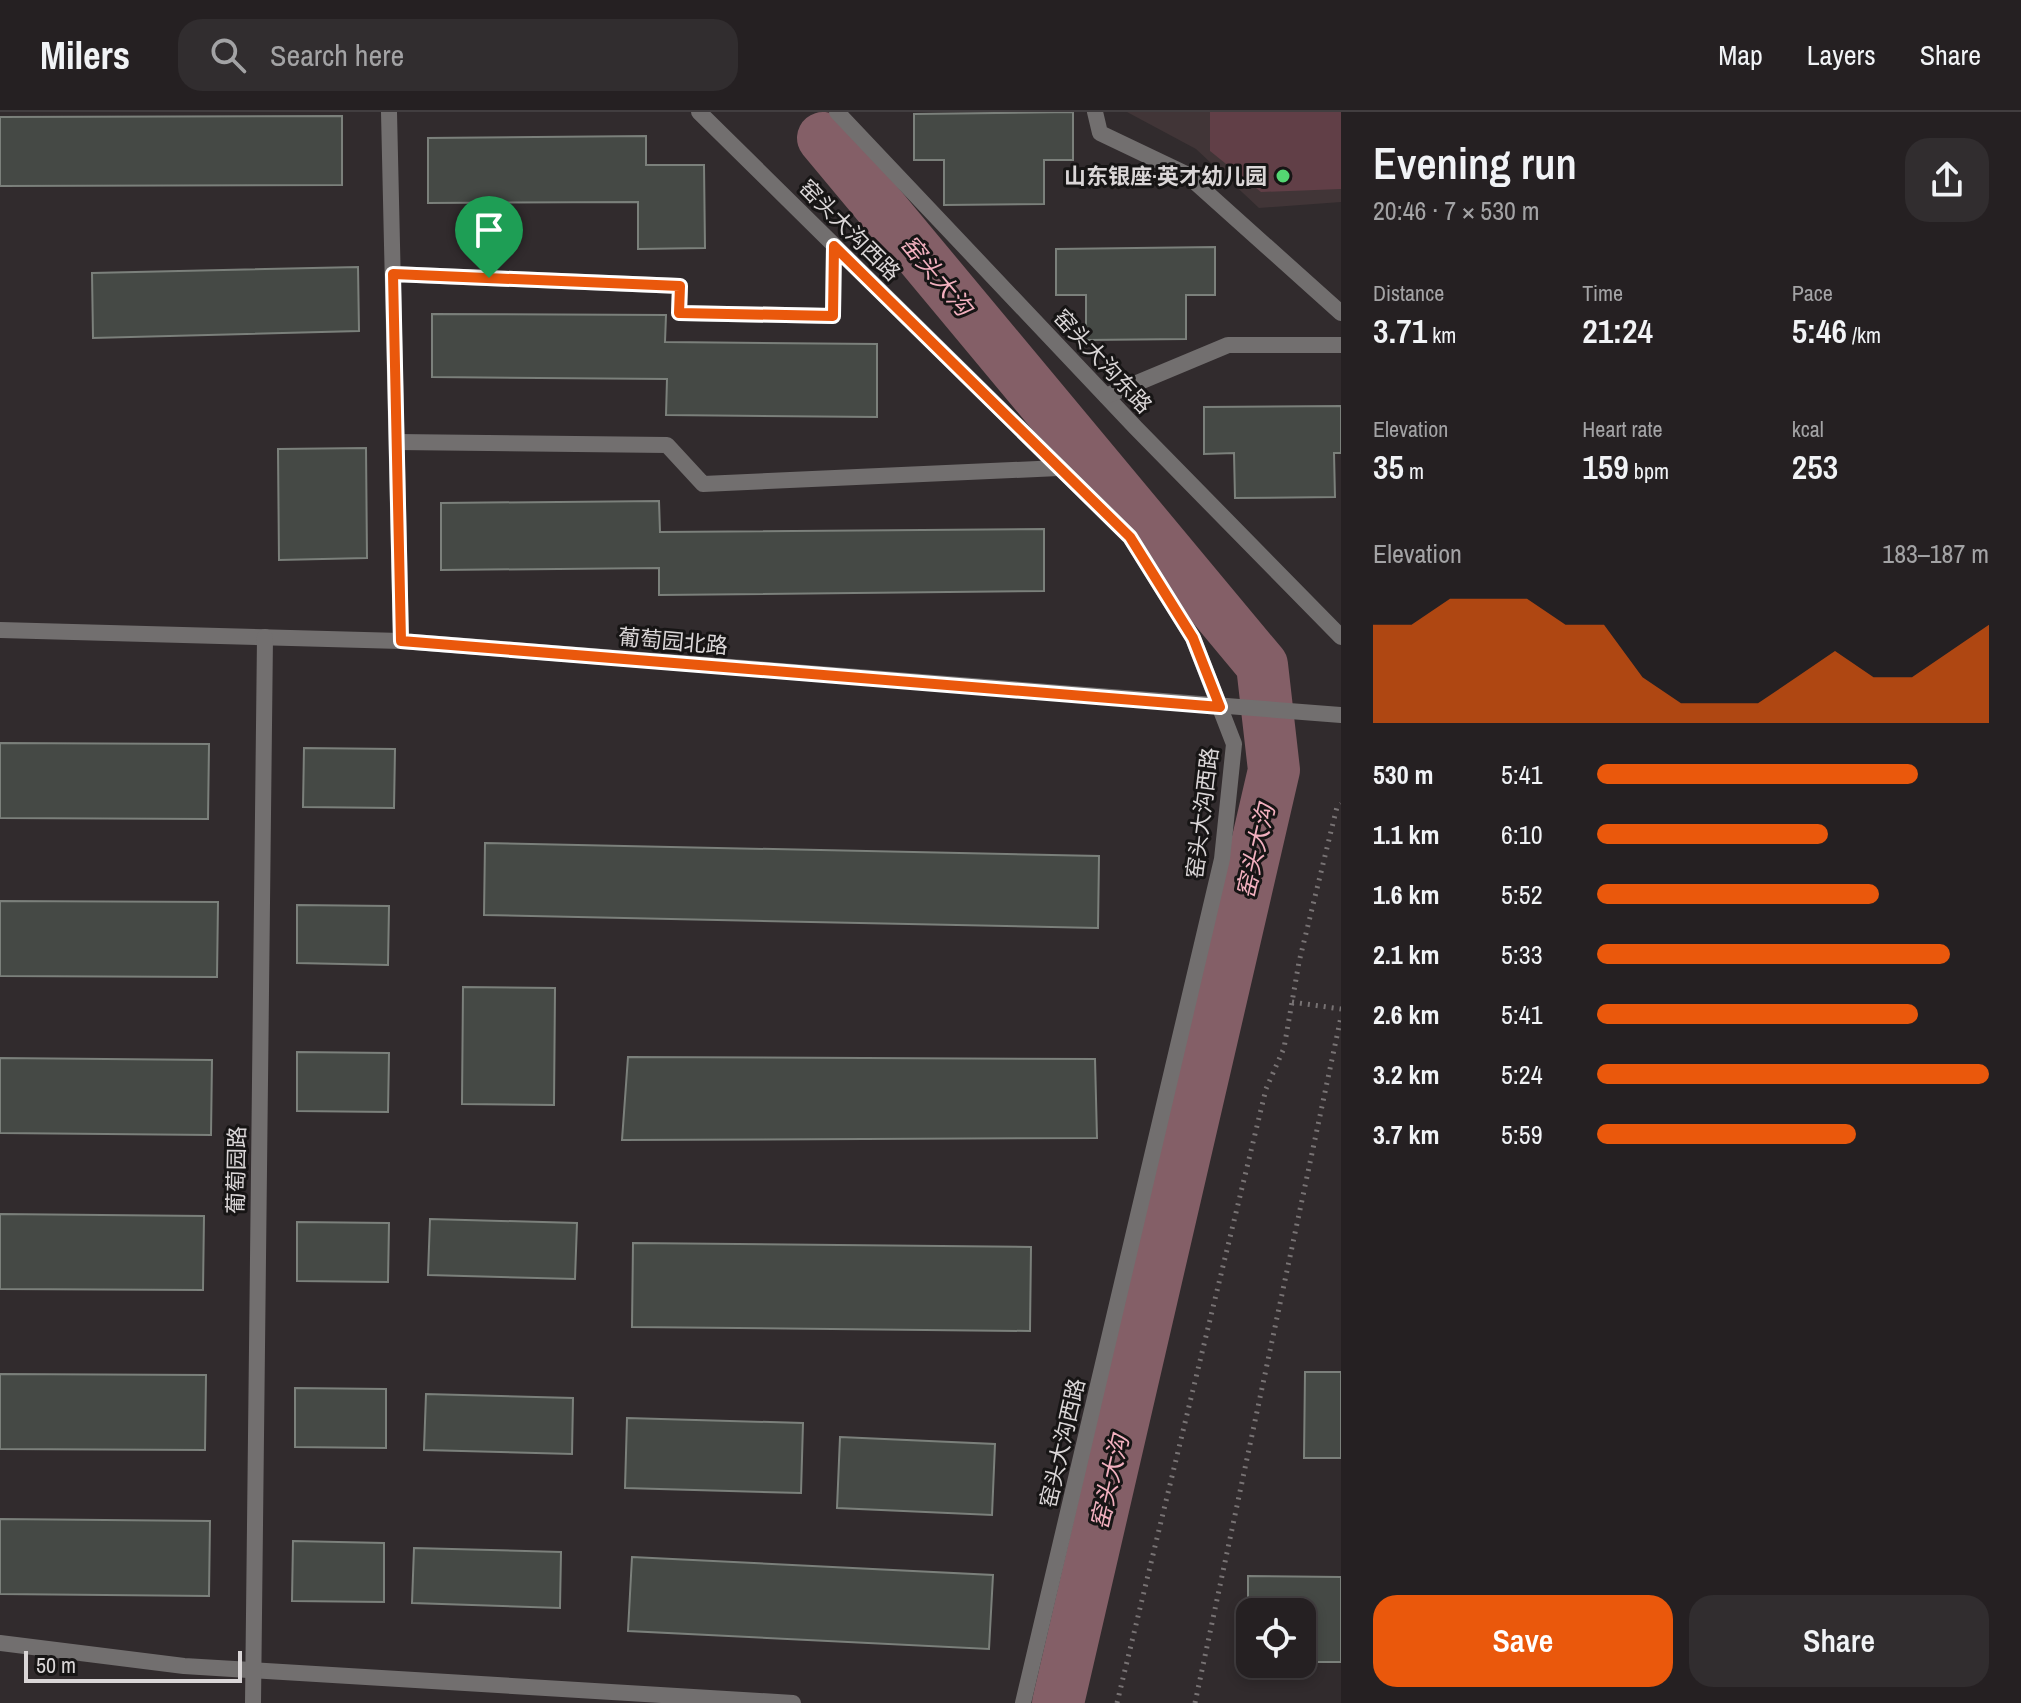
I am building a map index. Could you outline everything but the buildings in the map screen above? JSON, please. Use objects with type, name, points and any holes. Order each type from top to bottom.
[{"type":"street","points":[[389,112],[401,641]]},
{"type":"street","name":"窑头大沟西路","points":[[699,112],[1130,537],[1193,638],[1234,744],[1222,859],[1023,1703]]},
{"type":"street","name":"窑头大沟东路","points":[[837,112],[1106,396],[1341,637]]},
{"type":"street","points":[[1095,112],[1100,133],[1186,174],[1341,313]]},
{"type":"street","points":[[393,274],[680,286],[679,313],[833,316],[834,246]]},
{"type":"street","points":[[1106,396],[1228,345],[1341,345]]},
{"type":"street","points":[[397,442],[667,445],[703,484],[1059,468]]},
{"type":"street","name":"葡萄园北路","points":[[0,630],[401,641],[1341,715]]},
{"type":"street","name":"葡萄园路","points":[[253,1703],[265,637]]},
{"type":"street","points":[[0,1643],[184,1666],[793,1703]]},
{"type":"path","points":[[1117,1703],[1266,1089],[1284,1048],[1333,822],[1341,804]]},
{"type":"path","points":[[1292,1002],[1341,1009]]},
{"type":"path","points":[[1195,1703],[1341,1017]]},
{"type":"shaded area","name":"山东银座·英才幼儿园","points":[[1127,112],[1341,112],[1341,202],[1259,208],[1196,149]]},
{"type":"shaded area","name":"山东银座·英才幼儿园","points":[[1210,112],[1341,112],[1341,189],[1261,192],[1210,151]]},
{"type":"waterway","name":"窑头大沟","points":[[823,138],[1262,665],[1274,770],[1058,1703]]},
{"type":"place","name":"山东银座·英才幼儿园","points":[[1283,176]]},
{"type":"route","points":[[834,246],[1130,537],[1193,638],[1220,707],[401,641],[393,274],[489,278],[680,286],[679,313],[833,316],[834,246]]}]
